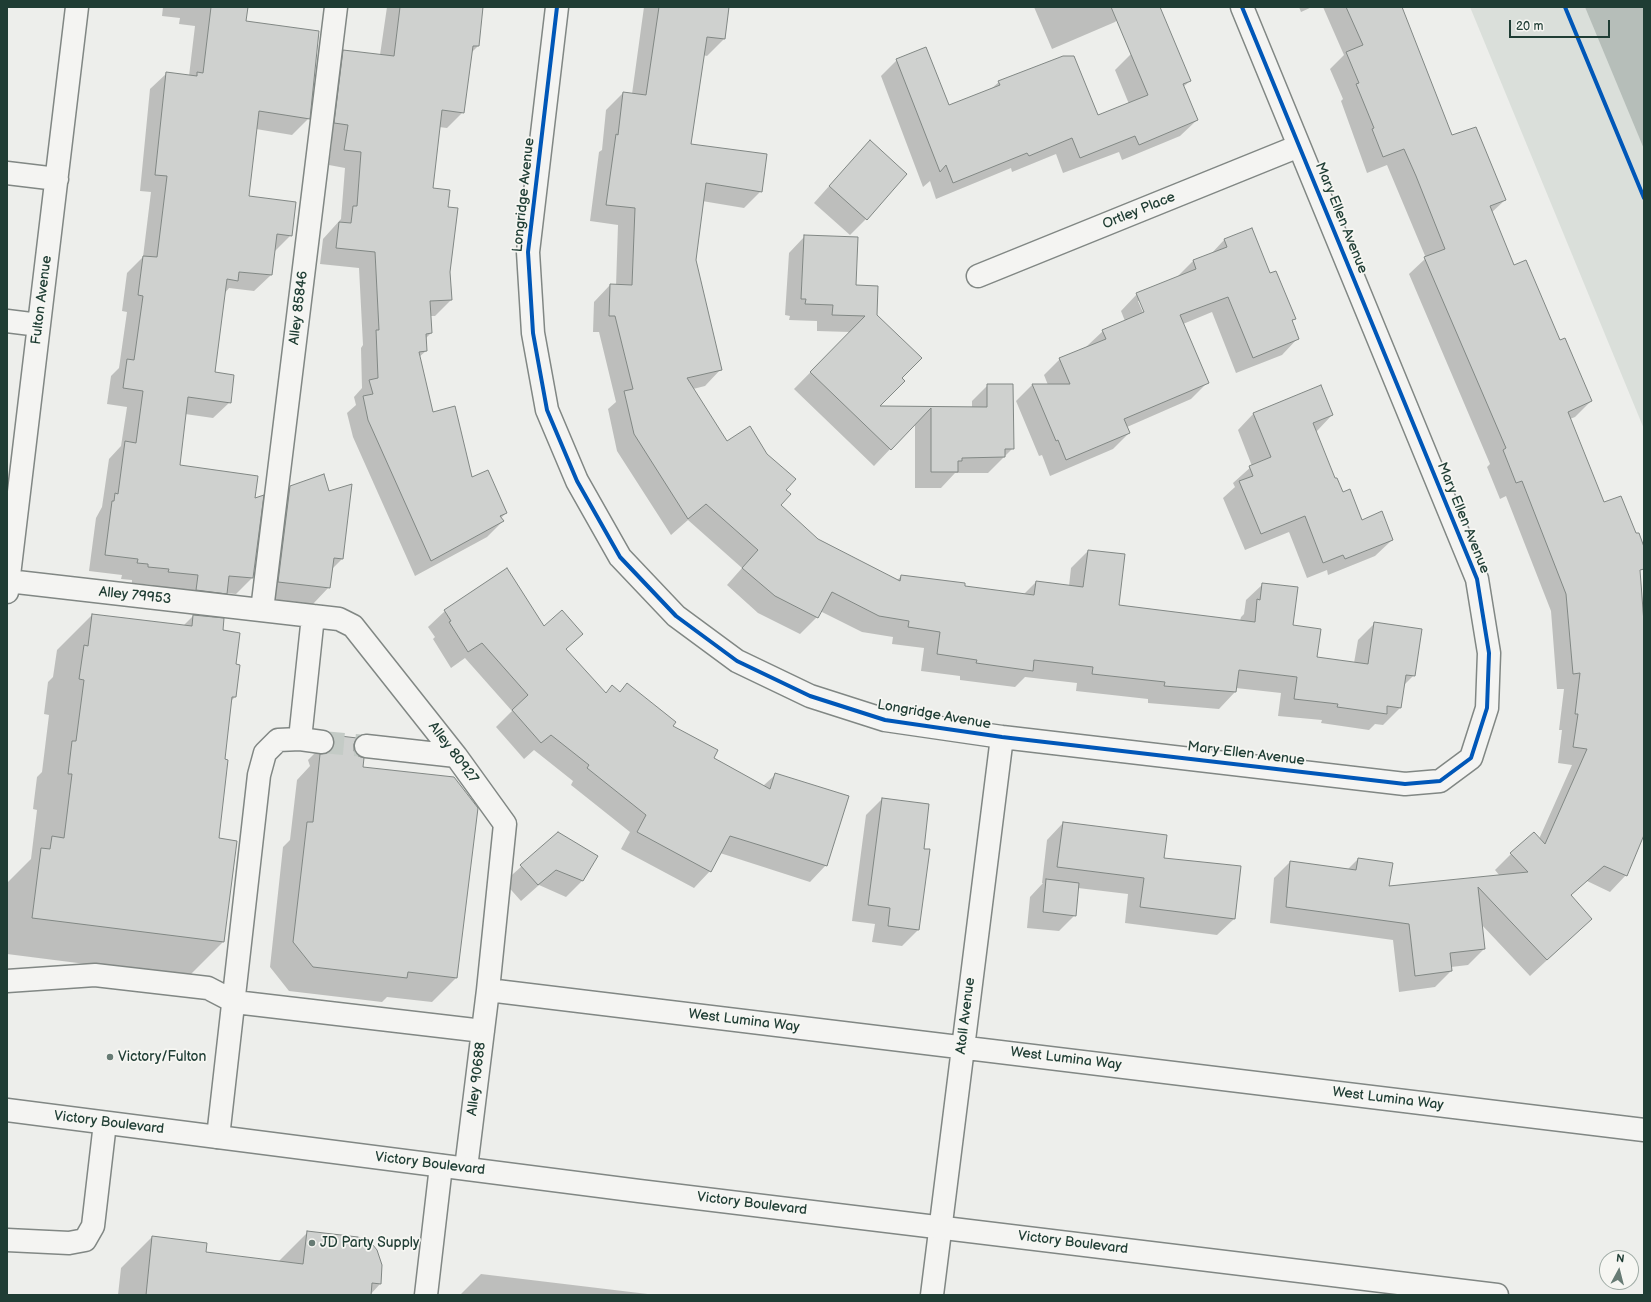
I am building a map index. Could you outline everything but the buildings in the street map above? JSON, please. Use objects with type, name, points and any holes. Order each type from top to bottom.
[{"type":"street","name":"Fulton Avenue","points":[[8,587],[14,483],[39,325],[77,7]]},
{"type":"street","name":"Alley 85846","points":[[262,610],[336,7]]},
{"type":"street","name":"Longridge Avenue","points":[[557,7],[528,252],[533,333],[547,410],[577,481],[620,557],[682,621],[737,661],[810,696],[885,720],[1002,737]]},
{"type":"street","name":"Mary Ellen Avenue","points":[[1002,737],[1405,784],[1440,781],[1471,758],[1487,708],[1489,653],[1477,579],[1242,7]]},
{"type":"street","name":"Ortley Place","points":[[978,276],[1299,146]]},
{"type":"street","points":[[7,173],[57,179]]},
{"type":"street","points":[[7,321],[39,325]]},
{"type":"street","name":"Alley 79953","points":[[8,587],[262,610]]},
{"type":"street","name":"Alley 80927","points":[[262,610],[339,619],[353,626],[456,756],[506,824],[488,990]]},
{"type":"street","points":[[300,739],[313,616]]},
{"type":"street","name":"Atoll Avenue","points":[[932,1295],[939,1228],[1002,737]]},
{"type":"street","points":[[218,1138],[235,1002],[259,775],[265,753],[278,740],[300,739],[322,742]]},
{"type":"street","points":[[366,746],[456,756]]},
{"type":"street","points":[[7,981],[95,975],[208,988],[235,1002],[483,1031]]},
{"type":"street","name":"West Lumina Way","points":[[488,990],[1644,1130]]},
{"type":"street","name":"Alley 90688","points":[[466,1168],[488,990]]},
{"type":"street","name":"Victory Boulevard","points":[[7,1110],[218,1138],[1443,1292],[1497,1295]]},
{"type":"street","points":[[7,1240],[69,1243],[85,1240],[93,1226],[105,1123]]},
{"type":"street","points":[[426,1295],[441,1166]]},
{"type":"shaded area","points":[[1470,7],[1644,7],[1644,429]]},
{"type":"shaded area","points":[[1585,7],[1644,7],[1644,149]]},
{"type":"tunnel","points":[[322,742],[366,746]]},
{"type":"cycle path","points":[[557,7],[528,252],[533,333],[547,410],[577,481],[620,557],[676,616],[737,661],[810,696],[885,720],[1002,737],[1405,784],[1440,781],[1471,758],[1487,708],[1489,653],[1477,579],[1242,7]]},
{"type":"cycle path","points":[[1565,7],[1644,198]]},
{"type":"place","name":"Victory/Fulton","points":[[110,1057]]},
{"type":"place","name":"JD Party Supply","points":[[312,1243]]}]
